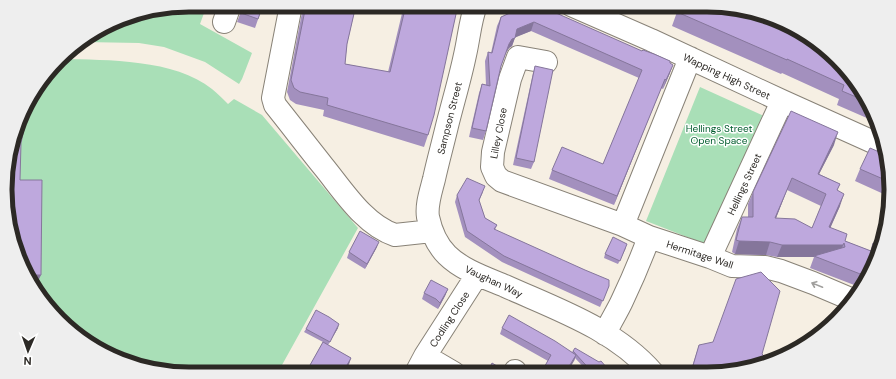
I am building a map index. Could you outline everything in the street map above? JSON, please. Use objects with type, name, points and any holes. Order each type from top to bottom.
[{"type":"street","points":[[290,12],[273,98],[275,106],[356,208],[373,223],[395,235],[432,231]]},
{"type":"street","name":"Sampson Street","points":[[432,231],[427,208],[465,55],[474,12]]},
{"type":"street","name":"Wapping High Street","points":[[587,12],[878,144]]},
{"type":"street","name":"Lilley Close","points":[[546,62],[518,57],[510,79],[493,152],[492,167],[496,176],[502,181],[623,225],[649,237]]},
{"type":"street","points":[[623,225],[690,58]]},
{"type":"street","name":"Hellings Street","points":[[710,257],[778,110]]},
{"type":"street","name":"Vaughan Way","points":[[432,231],[439,245],[456,263],[477,275],[582,321],[606,334],[636,356],[647,367]]},
{"type":"street","points":[[606,334],[609,324],[621,304],[649,237]]},
{"type":"street","name":"Hermitage Wall","points":[[649,237],[710,257],[732,266],[765,267],[781,271],[847,298]]},
{"type":"street","name":"Codling Close","points":[[431,367],[420,364],[477,275]]},
{"type":"green space","points":[[178,12],[204,12],[200,24],[252,53],[239,84],[205,62],[164,47],[139,43],[91,42],[111,30],[132,21],[155,15]]},
{"type":"green space","points":[[69,59],[119,61],[160,67],[197,79],[212,89],[228,104],[234,99],[262,115],[358,228],[281,367],[178,367],[155,364],[132,358],[111,349],[91,337],[72,323],[56,307],[42,288],[30,268],[21,247],[15,224],[12,201],[12,178],[15,155],[21,132],[30,111],[49,81]]},
{"type":"green space","name":"Hellings Street Open Space","points":[[700,87],[766,117],[705,244],[646,221]]},
{"type":"building","points":[[241,12],[260,12],[258,19]]},
{"type":"building","points":[[305,12],[354,12],[347,44],[345,64],[390,72],[404,12],[456,12],[434,115],[428,135],[327,105],[328,98],[300,92],[294,88],[291,80]]},
{"type":"building","points":[[512,12],[554,12],[642,51],[643,50],[670,61],[673,65],[666,80],[665,79],[617,196],[552,170],[562,147],[603,164],[642,70],[534,22],[517,29],[515,38],[512,39],[509,44],[501,66],[486,131],[472,128],[482,84],[490,86],[488,52],[492,53],[501,17]]},
{"type":"building","points":[[677,12],[718,12],[741,15],[764,21],[785,30],[824,56],[840,72],[858,98],[842,91],[844,85]]},
{"type":"building","points":[[535,66],[553,70],[534,162],[516,158]]},
{"type":"building","points":[[791,111],[838,132],[818,174],[840,184],[837,190],[844,194],[829,227],[847,234],[845,241],[871,251],[873,243],[876,244],[862,275],[814,256],[845,247],[844,243],[843,245],[782,245],[770,242],[736,240],[742,217],[753,217],[753,192]],"holes":[[[792,178],[826,194],[812,228],[795,219],[775,218]]]},
{"type":"building","points":[[25,124],[21,143],[20,180],[42,180],[41,275],[34,275],[21,247],[15,224],[12,201],[12,178],[15,155],[21,132]]},
{"type":"building","points":[[870,148],[880,152],[884,179],[860,169]]},
{"type":"building","points":[[467,178],[485,186],[479,200],[485,218],[497,225],[494,229],[609,280],[609,286],[603,301],[504,256],[467,231],[457,195]]},
{"type":"building","points":[[360,231],[379,242],[367,264],[349,252]]},
{"type":"building","points":[[613,237],[627,244],[620,261],[605,254]]},
{"type":"building","points":[[761,272],[780,291],[762,354],[765,357],[741,364],[718,367],[693,367],[699,345],[713,342],[736,279]]},
{"type":"building","points":[[431,280],[448,289],[440,303],[436,299],[424,293]]},
{"type":"building","points":[[316,310],[339,324],[330,342],[306,329]]},
{"type":"building","points":[[509,315],[555,341],[576,355],[569,367],[544,367],[551,355],[502,328]]},
{"type":"building","points":[[323,342],[351,358],[346,367],[309,367]]},
{"type":"building","points":[[575,348],[599,362],[601,361],[606,367],[588,367],[573,351]]},
{"type":"building","points":[[492,363],[498,367],[490,367]]}]
